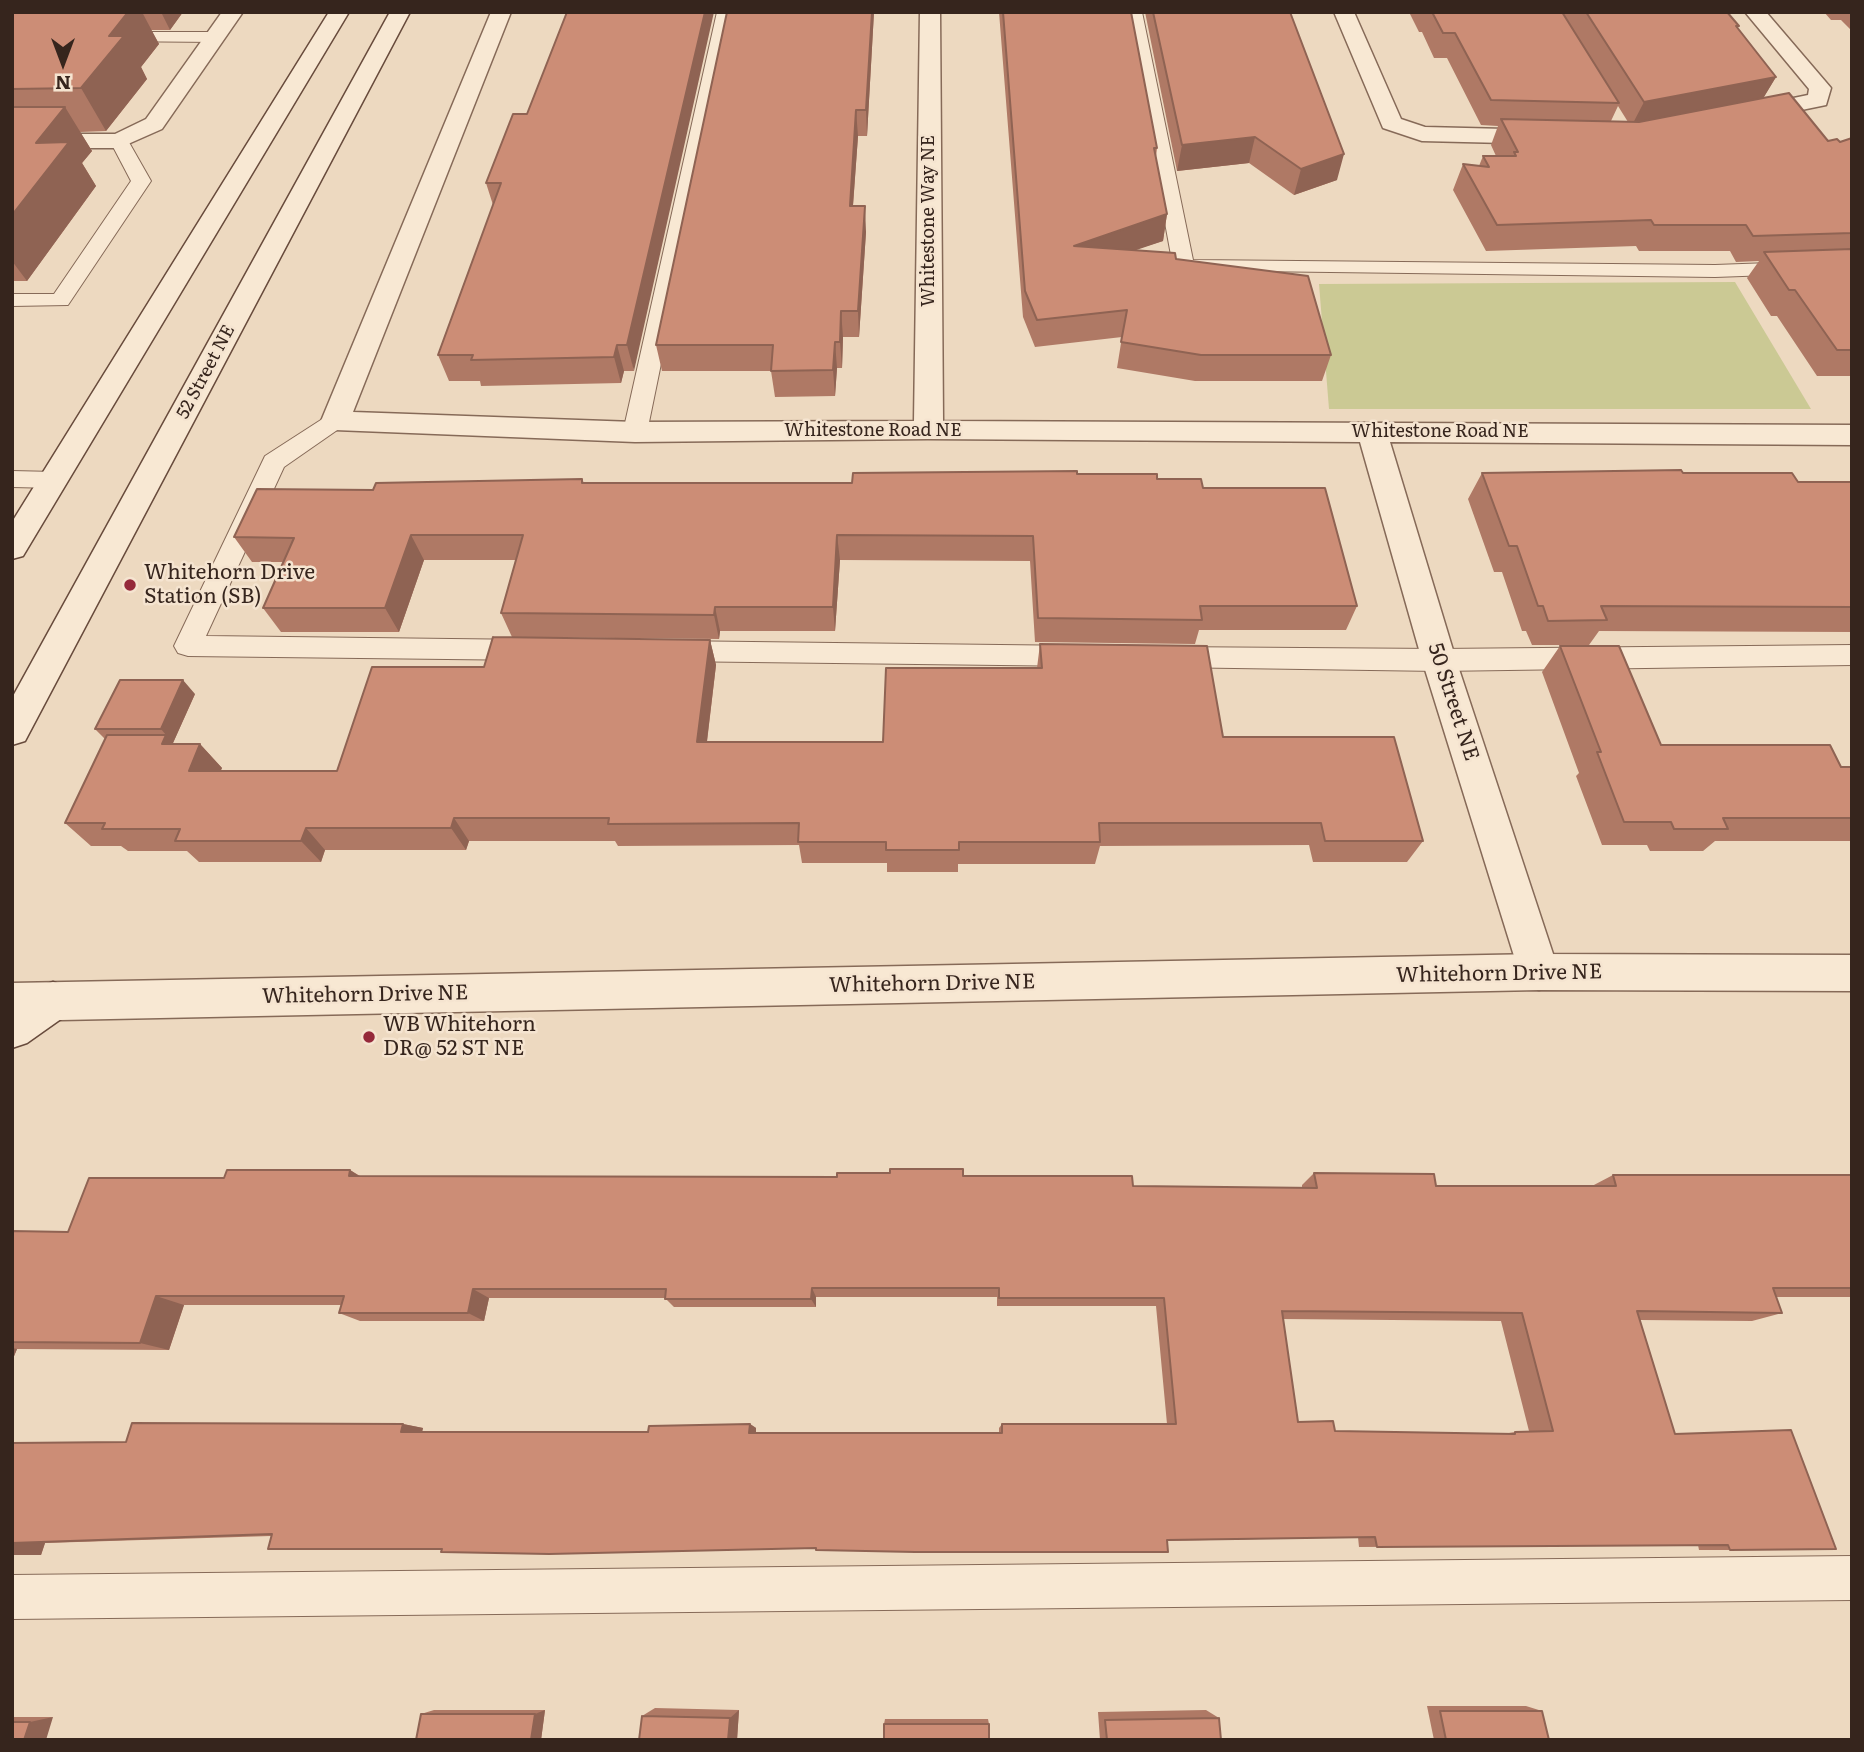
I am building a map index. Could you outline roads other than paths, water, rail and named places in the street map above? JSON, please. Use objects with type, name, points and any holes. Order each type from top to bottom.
[{"type":"street","points":[[12,141],[119,141],[154,124],[233,12]]},
{"type":"street","points":[[12,548],[339,12]]},
{"type":"street","name":"52 Street NE","points":[[12,731],[400,12]]},
{"type":"street","points":[[335,421],[501,12]]},
{"type":"street","name":"Whitestone Way NE","points":[[928,430],[930,12]]},
{"type":"street","points":[[1344,12],[1391,123],[1422,134],[1572,137]]},
{"type":"street","points":[[1729,118],[1818,100],[1820,88],[1755,12]]},
{"type":"street","name":"Whitestone Road NE","points":[[335,421],[635,432],[928,430],[1852,435]]},
{"type":"street","name":"50 Street NE","points":[[1372,432],[1439,660],[1539,972]]},
{"type":"street","name":"Whitehorn Drive NE","points":[[12,1002],[1539,972],[1852,973]]},
{"type":"street","points":[[12,1029],[53,1001]]},
{"type":"lane","points":[[635,432],[725,12]]},
{"type":"lane","points":[[1134,12],[1184,265],[1715,271],[1852,266]]},
{"type":"lane","points":[[94,37],[216,37]]},
{"type":"lane","points":[[12,300],[60,300],[141,181],[119,141]]},
{"type":"lane","points":[[335,421],[274,462],[188,646],[564,650]]},
{"type":"lane","points":[[12,479],[54,480]]},
{"type":"lane","points":[[647,651],[1106,656]]},
{"type":"lane","points":[[1133,656],[1439,660],[1852,655]]},
{"type":"lane","points":[[12,1597],[1852,1578]]},
{"type":"place","name":"Whitehorn Drive Station (SB)","points":[[130,585]]},
{"type":"place","name":"WB Whitehorn DR@ 52 ST NE","points":[[369,1037]]}]
